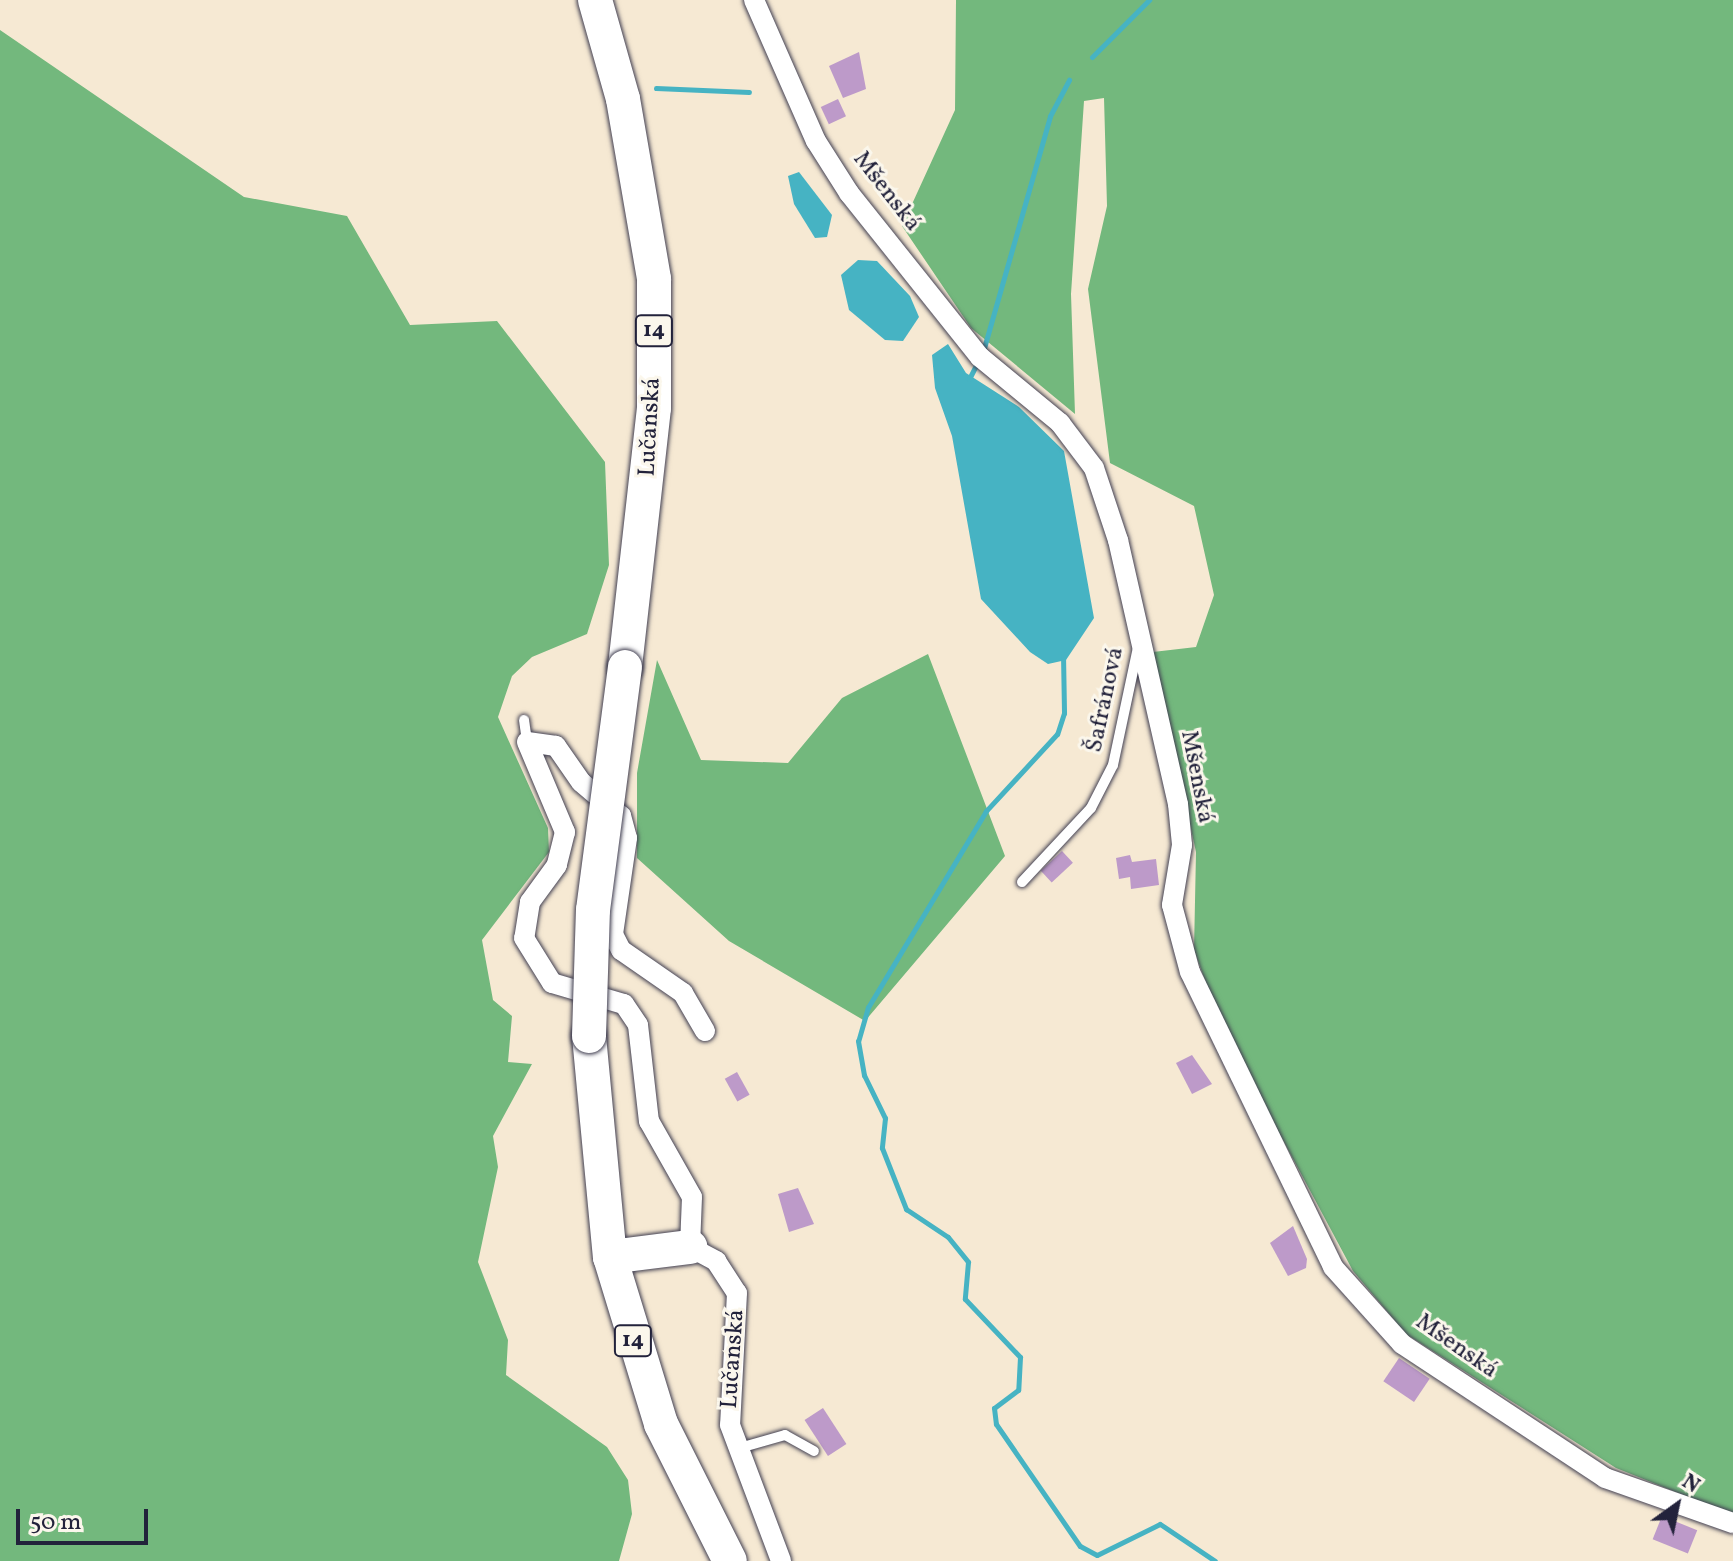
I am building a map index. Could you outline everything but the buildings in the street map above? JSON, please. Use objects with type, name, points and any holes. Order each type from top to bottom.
[{"type":"main road","name":"Lučanská","points":[[595,0],[623,99],[654,279],[654,408],[625,667],[593,910],[589,1036],[610,1257]]},
{"type":"main road","points":[[610,1257],[690,1247]]},
{"type":"main road","name":"14","points":[[610,1257],[661,1424],[730,1561]]},
{"type":"street","name":"Mšenská","points":[[754,0],[816,141],[849,193],[980,357],[1060,423],[1094,468],[1140,639],[1178,804],[1182,845],[1172,905],[1190,972],[1333,1267],[1402,1344],[1605,1478],[1733,1523]]},
{"type":"street","points":[[527,742],[556,746],[581,782],[621,816],[627,838],[616,942],[683,993],[705,1031]]},
{"type":"street","points":[[527,742],[565,832],[557,865],[530,902],[524,938],[552,983],[613,999],[632,1012],[649,1121],[692,1197],[690,1247]]},
{"type":"street","name":"Lučanská","points":[[690,1247],[716,1261],[737,1293],[741,1330],[728,1407],[735,1450],[781,1561]]},
{"type":"lane","name":"Šafránová","points":[[1022,882],[1091,808],[1113,765],[1140,639]]},
{"type":"lane","points":[[524,720],[527,742]]},
{"type":"lane","points":[[735,1450],[785,1435],[814,1451]]},
{"type":"green space","points":[[956,0],[1733,0],[1733,1515],[1616,1468],[1406,1334],[1353,1271],[1221,1024],[1194,950],[1196,852],[1153,652],[1196,647],[1214,595],[1194,506],[1110,463],[1088,289],[1107,206],[1104,98],[1084,101],[1071,294],[1075,414],[971,328],[902,226],[955,110]]},
{"type":"green space","points":[[0,30],[244,197],[347,216],[410,325],[497,321],[605,462],[609,565],[587,634],[532,657],[512,676],[498,717],[548,828],[549,852],[482,940],[493,1000],[512,1016],[508,1062],[532,1064],[493,1136],[498,1167],[478,1262],[508,1340],[506,1375],[607,1447],[628,1480],[632,1514],[619,1561],[0,1561]]},
{"type":"green space","points":[[928,654],[1005,856],[865,1021],[729,941],[637,858],[637,773],[657,660],[701,760],[788,763],[842,698]]},
{"type":"water","points":[[799,172],[832,215],[827,237],[815,238],[794,204],[788,176]]},
{"type":"water","points":[[858,260],[877,261],[910,296],[919,317],[903,341],[885,340],[849,310],[841,275]]},
{"type":"water","points":[[948,344],[966,373],[1019,407],[1064,451],[1094,618],[1066,660],[1048,664],[1030,652],[981,599],[952,436],[935,388],[932,355]]},
{"type":"waterway","points":[[1092,57],[1149,0]]},
{"type":"waterway","points":[[984,348],[1050,116],[1069,80]]},
{"type":"waterway","points":[[656,88],[749,92]]},
{"type":"waterway","points":[[969,379],[976,365]]},
{"type":"waterway","points":[[1063,654],[1064,713],[1057,734],[986,811],[868,1007],[858,1041],[864,1075],[885,1118],[882,1148],[906,1209],[948,1237],[968,1262],[965,1299],[1020,1357],[1018,1390],[994,1408],[996,1424],[1080,1546],[1097,1555],[1160,1524],[1215,1561]]}]
